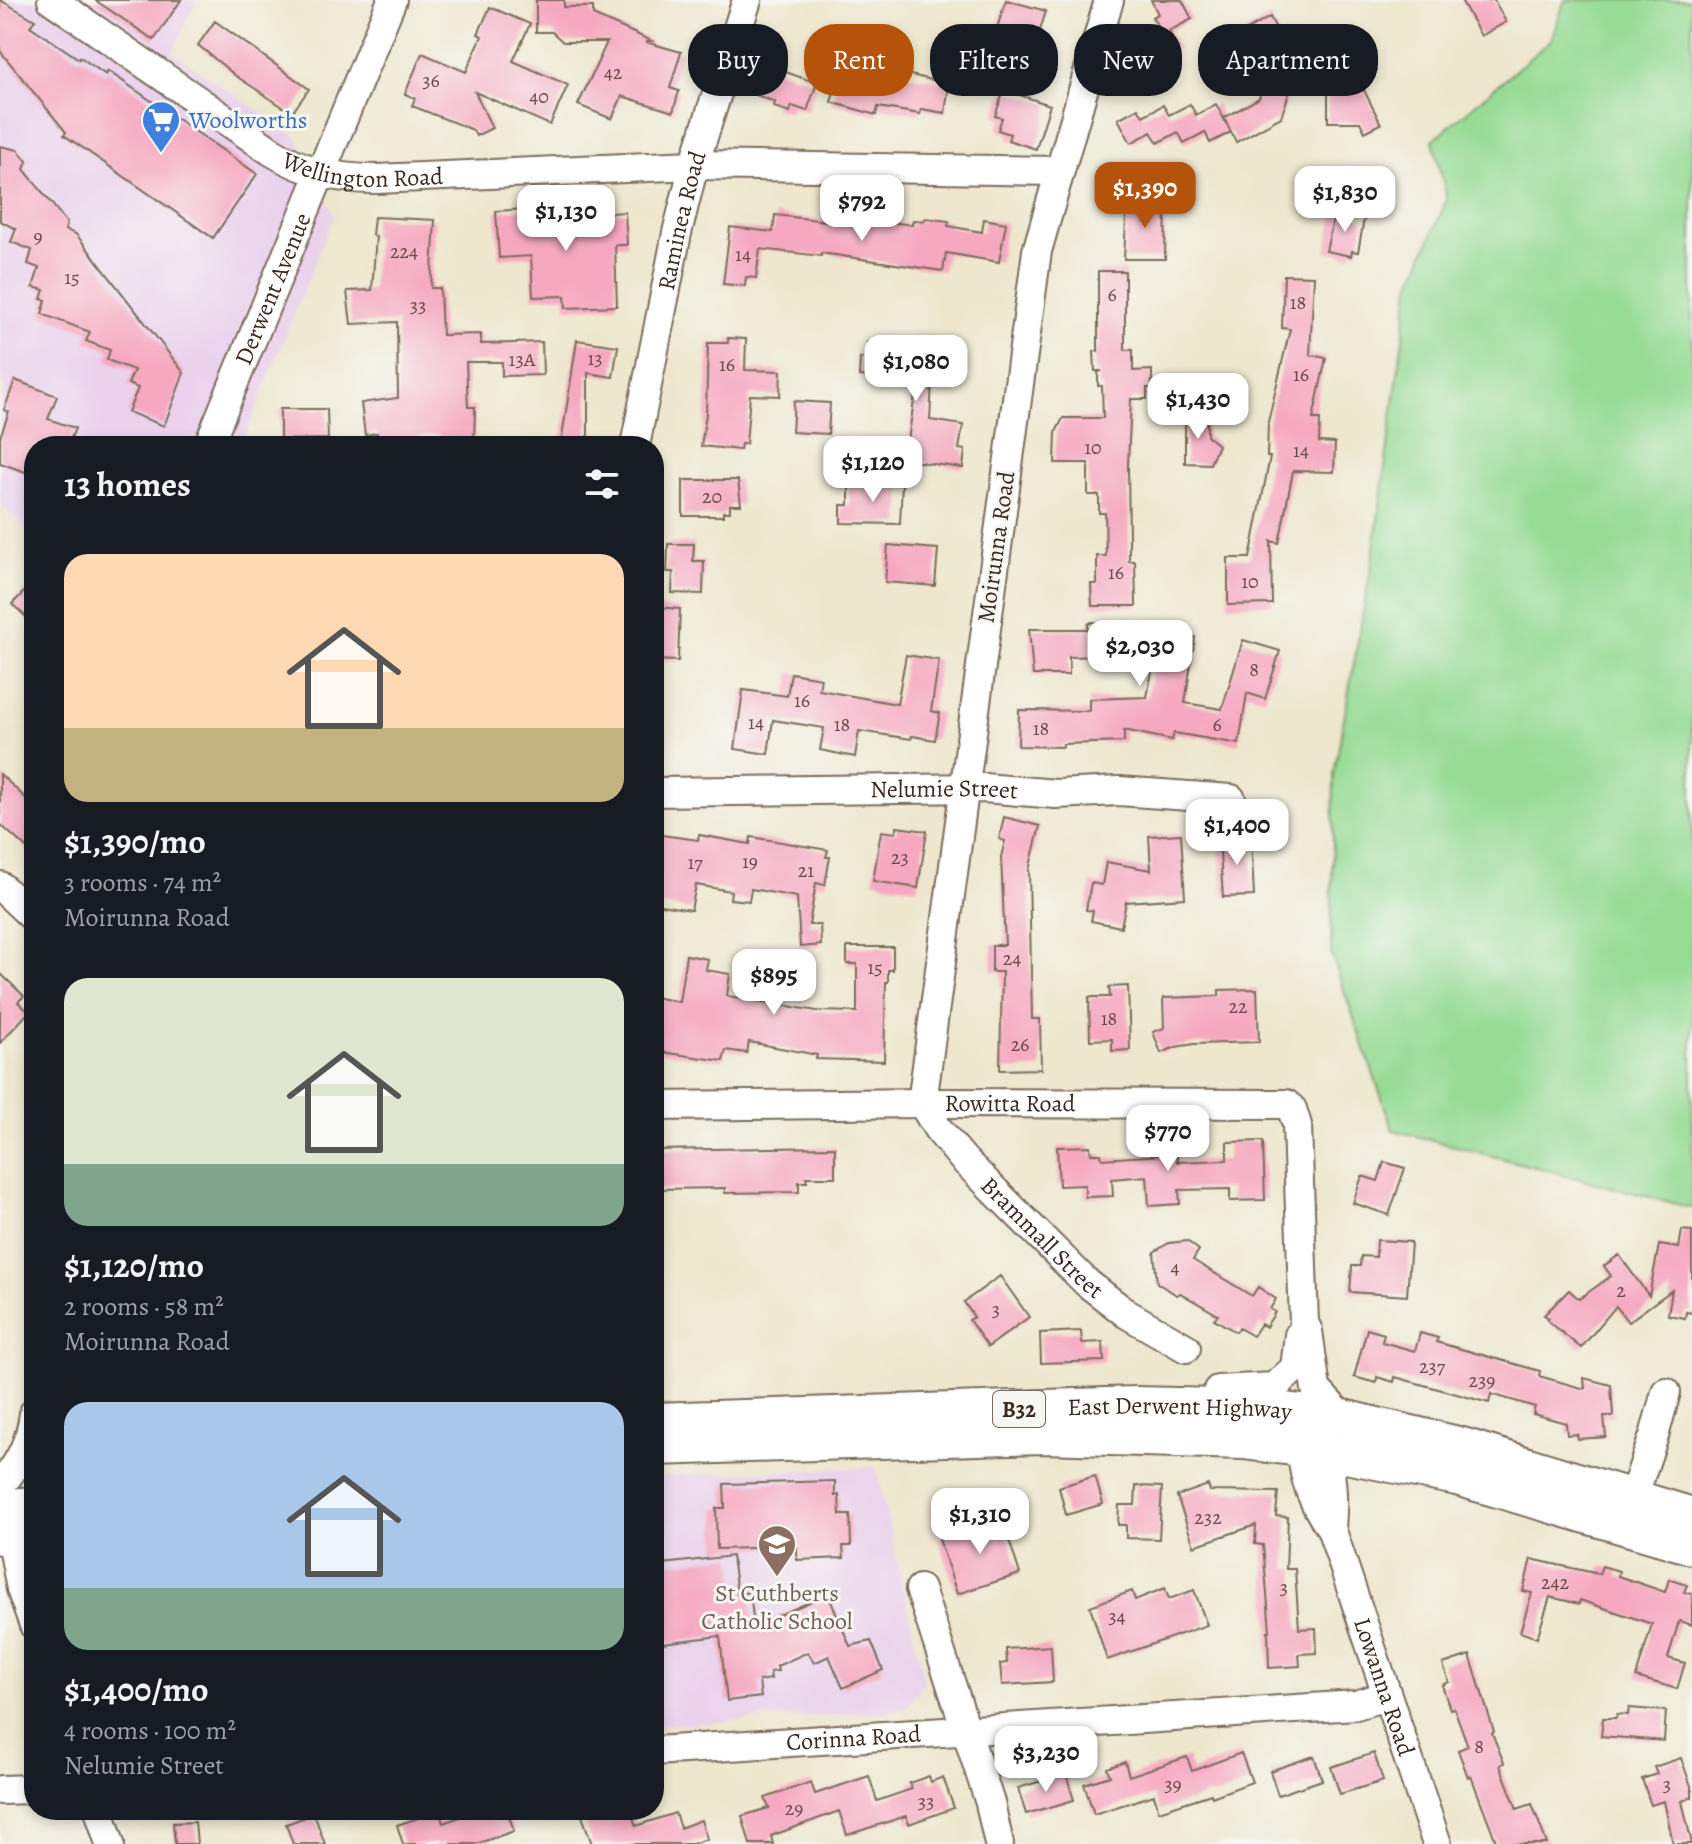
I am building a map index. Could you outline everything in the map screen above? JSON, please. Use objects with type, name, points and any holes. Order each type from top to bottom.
[{"type":"main road","name":"East Derwent Highway","points":[[664,1421],[1175,1406],[1261,1408],[1311,1437],[1457,1477],[1628,1512],[1692,1516]]},
{"type":"main road","name":"East Derwent Highway","points":[[664,1447],[1043,1435],[1243,1441],[1311,1437],[1343,1418],[1462,1446],[1628,1512],[1692,1546]]},
{"type":"street","name":"Wellington Road","points":[[52,0],[271,151],[299,167],[320,174],[376,179],[694,165],[1059,171]]},
{"type":"street","name":"Derwent Avenue","points":[[212,436],[392,0]]},
{"type":"street","name":"Raminea Road","points":[[637,436],[677,233],[694,165],[747,0]]},
{"type":"street","name":"Moirunna Road","points":[[922,1103],[1037,251],[1109,0]]},
{"type":"street","name":"Nelumie Street","points":[[664,792],[1003,789],[1056,794],[1119,791],[1231,799]]},
{"type":"street","points":[[0,886],[24,909]]},
{"type":"street","name":"Brammall Street","points":[[922,1103],[956,1151],[1087,1283],[1127,1314],[1186,1348]]},
{"type":"street","name":"Rowitta Road","points":[[664,1106],[1286,1104],[1292,1109],[1297,1125],[1304,1323],[1308,1331],[1316,1389],[1343,1418]]},
{"type":"street","name":"Rowitta Road","points":[[1175,1406],[1218,1390],[1274,1387],[1295,1368],[1299,1333],[1304,1323]]},
{"type":"street","points":[[1628,1512],[1666,1392]]},
{"type":"street","name":"Lowanna Road","points":[[1311,1437],[1333,1502],[1331,1528],[1437,1844]]},
{"type":"street","points":[[0,1485],[15,1468],[24,1450]]},
{"type":"street","points":[[11,1528],[24,1597]]},
{"type":"street","points":[[920,1589],[990,1803],[999,1844]]},
{"type":"street","name":"Corinna Road","points":[[664,1750],[1356,1705],[1386,1696]]},
{"type":"street","points":[[0,1790],[24,1789]]},
{"type":"street","points":[[102,1820],[110,1844]]},
{"type":"shaded area","points":[[0,0],[196,0],[173,53],[297,137],[334,215],[245,436],[24,436],[24,527],[0,504],[0,402],[6,385],[0,381]]},
{"type":"shaded area","name":"St Cuthberts Catholic School","points":[[876,1467],[924,1681],[905,1710],[664,1725],[664,1476]]},
{"type":"green space","points":[[1565,0],[1692,0],[1692,1208],[1393,1130],[1331,953],[1334,774],[1372,563],[1410,287],[1447,199],[1433,140],[1551,40]]},
{"type":"building","name":"Woolworths","points":[[0,0],[35,20],[30,26],[106,75],[108,71],[257,174],[213,238],[64,135],[66,132],[0,51]]},
{"type":"building","points":[[95,0],[181,0],[154,40]]},
{"type":"building","points":[[536,0],[564,0],[564,7],[593,7],[593,15],[652,41],[646,42],[681,52],[670,88],[679,91],[673,112],[622,96],[612,119],[578,105],[607,42],[563,42],[552,32],[536,32]]},
{"type":"building","points":[[1006,0],[1046,11],[1042,24],[998,24]]},
{"type":"building","points":[[1151,0],[1182,0],[1192,19],[1182,24],[1156,24],[1152,17],[1158,14]]},
{"type":"building","points":[[1461,0],[1494,0],[1506,22],[1481,36]]},
{"type":"building","points":[[490,7],[530,24],[513,61],[568,85],[550,125],[475,92],[492,128],[476,136],[473,130],[412,106],[415,98],[405,94],[422,53],[466,72],[482,36],[478,34]]},
{"type":"building","points":[[1270,17],[1274,24],[1258,24]]},
{"type":"building","points":[[215,21],[309,89],[292,113],[236,76],[198,45]]},
{"type":"building","points":[[788,73],[804,78],[804,96],[812,96],[807,111],[792,106],[790,112],[774,107],[775,102],[758,96],[788,96]]},
{"type":"building","points":[[914,76],[930,80],[930,96],[947,96],[945,113],[921,109],[920,114],[878,107],[876,115],[831,102],[833,96],[914,96]]},
{"type":"building","points":[[1002,96],[1022,96],[1050,105],[1036,149],[1008,140],[1010,134],[998,130],[1002,118],[995,116]]},
{"type":"building","points":[[1288,96],[1281,117],[1236,142],[1224,118],[1259,98]]},
{"type":"building","points":[[1328,96],[1367,96],[1381,124],[1365,132],[1360,122],[1328,122]]},
{"type":"building","points":[[1190,104],[1196,115],[1216,104],[1231,132],[1210,143],[1205,132],[1184,143],[1178,132],[1158,143],[1151,132],[1131,143],[1118,119],[1138,108],[1143,116],[1163,105],[1169,115]]},
{"type":"building","points":[[0,146],[18,150],[27,161],[24,169],[67,223],[65,230],[76,234],[184,373],[164,426],[128,412],[138,388],[128,384],[134,370],[107,360],[110,350],[86,341],[90,332],[42,314],[46,300],[41,299],[44,290],[33,287],[39,268],[28,264],[32,250],[11,242],[16,229],[0,221]]},
{"type":"building","points":[[1127,201],[1166,202],[1165,259],[1124,259]]},
{"type":"building","points":[[539,208],[539,218],[625,212],[627,245],[615,245],[617,306],[566,308],[565,296],[533,297],[531,256],[499,258],[496,211]]},
{"type":"building","points":[[1335,212],[1364,219],[1358,252],[1352,251],[1351,256],[1326,251]]},
{"type":"building","points":[[775,215],[843,223],[844,216],[912,225],[913,220],[924,221],[925,218],[949,221],[948,226],[982,232],[984,219],[1006,223],[999,262],[946,253],[943,271],[821,253],[821,256],[760,249],[756,278],[746,277],[745,286],[723,284],[730,227],[773,232]]},
{"type":"building","points":[[374,217],[435,220],[431,288],[440,288],[442,335],[481,334],[481,344],[542,342],[543,375],[502,376],[502,362],[466,362],[468,407],[475,407],[474,436],[365,435],[361,403],[398,398],[397,322],[351,324],[347,291],[372,290],[376,236],[372,235]]},
{"type":"building","points":[[1098,271],[1125,271],[1125,350],[1133,350],[1133,371],[1152,370],[1152,388],[1147,388],[1147,399],[1131,399],[1129,561],[1135,561],[1136,606],[1092,606],[1091,584],[1097,584],[1097,556],[1106,556],[1105,513],[1099,513],[1099,495],[1088,495],[1088,463],[1055,463],[1056,432],[1063,418],[1103,418],[1102,386],[1098,386],[1098,372],[1102,371],[1095,371],[1094,351],[1098,351]]},
{"type":"building","points":[[1284,275],[1314,276],[1310,355],[1326,358],[1313,419],[1320,419],[1319,442],[1335,443],[1334,472],[1293,471],[1279,543],[1271,541],[1272,604],[1228,605],[1228,558],[1250,558],[1270,457],[1267,457],[1268,422],[1290,329],[1282,328]]},
{"type":"building","points":[[728,338],[746,339],[745,370],[781,371],[780,396],[750,395],[746,444],[741,444],[740,450],[701,446],[706,414],[708,343],[728,343]]},
{"type":"building","points":[[577,340],[618,346],[613,377],[588,373],[588,436],[562,436]]},
{"type":"building","points":[[867,342],[913,344],[912,360],[933,361],[930,420],[963,425],[959,449],[965,450],[963,468],[905,460],[916,388],[880,386],[881,377],[859,376],[860,358],[866,359]]},
{"type":"building","points":[[15,380],[57,396],[48,419],[75,428],[72,436],[24,436],[24,471],[0,463],[0,437],[9,412],[4,410]]},
{"type":"building","points":[[794,401],[830,403],[828,434],[792,432]]},
{"type":"building","points":[[280,409],[327,409],[328,436],[280,436]]},
{"type":"building","points":[[1185,415],[1207,416],[1207,436],[1218,445],[1210,464],[1185,463]]},
{"type":"building","points":[[683,480],[738,480],[741,505],[730,505],[730,512],[723,512],[723,516],[683,516]]},
{"type":"building","points":[[849,483],[902,484],[900,524],[841,523],[841,505],[849,505]]},
{"type":"building","points":[[668,544],[694,544],[693,561],[704,561],[703,594],[672,593],[673,572],[667,572]]},
{"type":"building","points":[[888,545],[938,549],[935,586],[885,582]]},
{"type":"building","points":[[24,592],[24,615],[12,604]]},
{"type":"building","points":[[664,608],[680,609],[678,661],[664,660]]},
{"type":"building","points":[[1092,622],[1195,637],[1185,703],[1222,709],[1243,640],[1280,651],[1265,699],[1247,693],[1239,744],[1174,733],[1172,740],[1124,730],[1124,742],[1063,744],[1063,747],[1018,746],[1019,710],[1089,711],[1089,699],[1147,697],[1154,661],[1109,661],[1109,656],[1069,657],[1069,675],[1033,675],[1029,629],[1088,629],[1088,624]]},
{"type":"building","points":[[906,655],[939,660],[931,711],[940,713],[935,740],[859,731],[855,757],[820,750],[824,728],[773,720],[768,754],[735,749],[743,690],[787,696],[791,673],[821,678],[819,690],[897,704]]},
{"type":"building","points":[[0,774],[24,797],[24,846],[0,824]]},
{"type":"building","points":[[1004,817],[1040,826],[1029,870],[1032,1019],[1040,1019],[1041,1069],[1000,1070],[1002,972],[992,972],[992,945],[1005,945],[1001,857],[1005,841],[999,839]]},
{"type":"building","points":[[897,827],[927,831],[918,888],[873,881],[881,831],[896,833]]},
{"type":"building","points":[[1181,834],[1185,898],[1126,902],[1121,927],[1091,921],[1093,911],[1086,910],[1091,883],[1102,885],[1106,862],[1151,870],[1149,836]]},
{"type":"building","points":[[664,835],[698,840],[699,835],[750,844],[751,837],[828,850],[826,857],[830,857],[825,885],[816,883],[809,925],[820,925],[821,945],[800,947],[797,897],[751,889],[749,901],[730,899],[731,891],[696,885],[691,910],[664,906]]},
{"type":"building","points":[[1251,836],[1254,896],[1223,897],[1219,838]]},
{"type":"building","points":[[847,947],[893,947],[893,970],[888,970],[886,982],[884,1061],[816,1059],[817,1055],[749,1042],[747,1053],[726,1050],[723,1061],[664,1052],[664,999],[679,1002],[686,955],[708,959],[706,970],[730,974],[727,996],[817,1011],[857,1012],[857,964],[847,964]]},
{"type":"building","points":[[0,973],[24,996],[18,1002],[24,1007],[24,1017],[0,1043]]},
{"type":"building","points":[[1128,986],[1130,1050],[1112,1051],[1112,1039],[1090,1040],[1089,997],[1110,997],[1109,987]]},
{"type":"building","points":[[1257,989],[1259,1042],[1194,1044],[1161,1053],[1153,1032],[1164,1028],[1163,998],[1219,996],[1219,990]]},
{"type":"building","points":[[1263,1141],[1265,1200],[1230,1201],[1230,1189],[1179,1190],[1180,1204],[1149,1206],[1147,1176],[1112,1179],[1113,1196],[1085,1197],[1085,1185],[1059,1186],[1057,1147],[1090,1146],[1091,1154],[1101,1154],[1102,1159],[1177,1154],[1177,1162],[1227,1160],[1227,1142]]},
{"type":"building","points":[[835,1147],[835,1177],[806,1177],[807,1182],[799,1182],[799,1192],[725,1193],[725,1188],[664,1189],[664,1150]]},
{"type":"building","points":[[1384,1162],[1405,1168],[1389,1215],[1353,1203],[1362,1176],[1378,1181]]},
{"type":"building","points":[[1682,1230],[1692,1231],[1692,1313],[1686,1312],[1685,1318],[1668,1315],[1672,1290],[1628,1322],[1616,1306],[1581,1348],[1547,1320],[1549,1318],[1544,1315],[1569,1290],[1579,1299],[1611,1276],[1604,1266],[1619,1255],[1649,1296],[1659,1245],[1679,1248]]},
{"type":"building","points":[[1377,1240],[1411,1242],[1407,1296],[1350,1292],[1352,1266],[1360,1266],[1361,1256],[1376,1257]]},
{"type":"building","points":[[1187,1241],[1199,1250],[1193,1260],[1252,1296],[1258,1287],[1276,1299],[1270,1309],[1275,1312],[1266,1327],[1261,1324],[1253,1336],[1239,1328],[1236,1332],[1214,1319],[1218,1315],[1157,1283],[1154,1252],[1169,1243]]},
{"type":"building","points":[[1000,1276],[1029,1317],[988,1347],[969,1320],[974,1317],[964,1302]]},
{"type":"building","points":[[1367,1329],[1384,1334],[1382,1342],[1415,1351],[1420,1333],[1438,1338],[1436,1342],[1540,1371],[1539,1376],[1585,1389],[1584,1378],[1611,1385],[1613,1416],[1604,1416],[1606,1437],[1578,1439],[1577,1434],[1567,1435],[1566,1423],[1533,1414],[1535,1407],[1491,1394],[1489,1403],[1395,1377],[1394,1382],[1377,1377],[1376,1383],[1354,1377]]},
{"type":"building","points":[[1081,1331],[1082,1343],[1103,1342],[1104,1361],[1041,1363],[1040,1333]]},
{"type":"building","points":[[1095,1476],[1103,1504],[1066,1515],[1059,1487]]},
{"type":"building","points":[[835,1481],[840,1515],[850,1515],[851,1546],[843,1546],[844,1558],[797,1560],[797,1547],[717,1549],[716,1508],[725,1508],[724,1484]]},
{"type":"building","points":[[1208,1485],[1210,1491],[1278,1492],[1276,1516],[1288,1517],[1286,1569],[1295,1569],[1299,1629],[1316,1628],[1317,1653],[1299,1654],[1300,1666],[1269,1668],[1270,1631],[1263,1545],[1255,1544],[1256,1525],[1194,1546],[1177,1496]]},
{"type":"building","points":[[1136,1486],[1162,1487],[1159,1539],[1126,1538],[1126,1525],[1118,1525],[1119,1505],[1135,1505]]},
{"type":"building","points":[[1002,1518],[1020,1574],[957,1594],[939,1539]]},
{"type":"building","points":[[732,1556],[737,1594],[750,1592],[754,1626],[828,1594],[850,1646],[871,1641],[883,1670],[843,1688],[829,1656],[814,1663],[808,1652],[777,1666],[778,1671],[770,1672],[771,1679],[759,1681],[761,1697],[727,1701],[720,1636],[664,1643],[664,1564]]},
{"type":"building","points":[[1531,1559],[1599,1574],[1602,1566],[1619,1571],[1618,1576],[1665,1592],[1669,1579],[1687,1585],[1684,1592],[1692,1594],[1692,1625],[1679,1621],[1668,1658],[1685,1663],[1677,1689],[1636,1677],[1652,1624],[1580,1600],[1579,1604],[1550,1597],[1537,1638],[1520,1632],[1532,1593],[1523,1591]]},
{"type":"building","points":[[1165,1588],[1169,1599],[1194,1590],[1207,1625],[1107,1660],[1090,1606],[1132,1591],[1135,1600]]},
{"type":"building","points":[[1051,1646],[1053,1682],[1002,1685],[1000,1664],[1007,1663],[1006,1649]]},
{"type":"building","points":[[1470,1655],[1492,1733],[1504,1763],[1500,1765],[1517,1809],[1532,1804],[1547,1844],[1497,1844],[1471,1776],[1468,1777],[1458,1750],[1468,1746],[1442,1685],[1449,1682],[1443,1664]]},
{"type":"building","points":[[1629,1708],[1666,1711],[1664,1741],[1601,1736],[1603,1718],[1628,1715]]},
{"type":"building","points":[[1241,1753],[1252,1782],[1212,1797],[1211,1794],[1159,1811],[1154,1795],[1094,1814],[1084,1784],[1110,1776],[1107,1768],[1125,1762],[1129,1776],[1187,1757],[1192,1771]]},
{"type":"building","points":[[1374,1753],[1383,1781],[1340,1794],[1331,1767]]},
{"type":"building","points":[[1314,1756],[1322,1780],[1278,1795],[1270,1771]]},
{"type":"building","points":[[1681,1758],[1692,1789],[1692,1797],[1682,1801],[1692,1844],[1673,1844],[1664,1801],[1651,1805],[1642,1779],[1657,1774],[1654,1767]]},
{"type":"building","points":[[1066,1774],[1074,1800],[1026,1814],[1018,1788]]},
{"type":"building","points":[[869,1776],[877,1801],[912,1789],[909,1783],[929,1776],[931,1782],[943,1777],[954,1808],[909,1824],[906,1816],[847,1835],[839,1811],[771,1836],[773,1844],[750,1844],[742,1816],[769,1808],[765,1798],[811,1782],[815,1794]]},
{"type":"building","points":[[675,1813],[680,1828],[701,1820],[707,1839],[692,1844],[592,1844],[584,1820],[634,1820],[636,1826],[664,1820],[664,1817]]},
{"type":"building","points":[[297,1820],[316,1820],[325,1844],[293,1844],[286,1824]]},
{"type":"building","points":[[412,1820],[442,1820],[443,1823],[452,1820],[510,1820],[514,1831],[476,1844],[403,1844],[397,1825]]},
{"type":"building","points":[[195,1822],[197,1844],[175,1844],[173,1823]]},
{"type":"place","name":"Woolworths","points":[[161,154]]},
{"type":"place","name":"St Cuthberts Catholic School","points":[[777,1578]]}]
